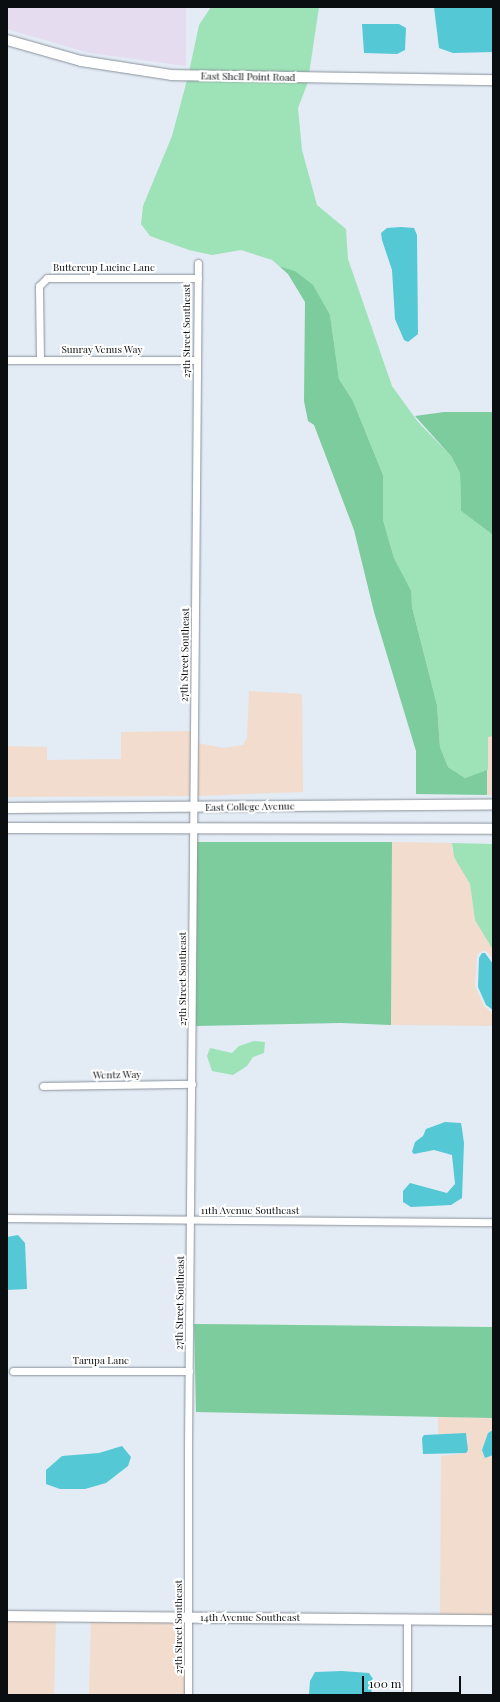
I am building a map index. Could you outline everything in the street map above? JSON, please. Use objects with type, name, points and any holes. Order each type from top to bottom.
[{"type":"street","name":"East Shell Point Road","points":[[7,40],[81,61],[171,75],[493,80]]},
{"type":"street","name":"27th Street Southeast","points":[[188,1695],[189,1371],[198,263]]},
{"type":"street","name":"Buttercup Lucine Lane","points":[[40,360],[39,286],[47,278],[198,278]]},
{"type":"street","name":"Sunray Venus Way","points":[[7,360],[197,360]]},
{"type":"street","name":"East College Avenue","points":[[7,808],[193,808],[380,804],[493,805]]},
{"type":"street","name":"East College Avenue","points":[[7,828],[493,829]]},
{"type":"street","name":"Wentz Way","points":[[43,1086],[192,1084]]},
{"type":"street","name":"11th Avenue Southeast","points":[[7,1218],[493,1222]]},
{"type":"street","name":"Tarupa Lane","points":[[13,1371],[189,1371]]},
{"type":"street","name":"14th Avenue Southeast","points":[[7,1616],[493,1620]]},
{"type":"street","points":[[407,1619],[407,1695]]},
{"type":"shaded area","points":[[7,7],[186,7],[186,66],[89,53],[7,29]]},
{"type":"shaded area","points":[[249,691],[302,694],[303,792],[197,796],[198,743],[223,748],[243,745],[247,738]]},
{"type":"shaded area","points":[[191,731],[190,796],[7,797],[7,746],[47,747],[47,760],[121,759],[121,732]]},
{"type":"shaded area","points":[[488,736],[493,736],[493,795],[487,795]]},
{"type":"shaded area","points":[[392,842],[452,843],[452,850],[470,884],[475,920],[493,950],[493,958],[485,950],[477,954],[475,987],[485,1007],[493,1014],[493,1026],[391,1025]]},
{"type":"shaded area","points":[[438,1417],[493,1418],[493,1430],[488,1433],[482,1450],[488,1458],[493,1455],[493,1616],[440,1616],[441,1456],[466,1453],[468,1441],[467,1435],[438,1434]]},
{"type":"shaded area","points":[[7,1620],[56,1620],[54,1695],[7,1695]]},
{"type":"shaded area","points":[[91,1620],[186,1621],[185,1695],[89,1695]]},
{"type":"green space","points":[[211,7],[319,7],[309,74],[189,72],[199,25]]},
{"type":"green space","points":[[187,80],[308,82],[298,108],[302,150],[317,205],[346,229],[348,259],[392,386],[418,422],[451,456],[460,473],[461,511],[493,535],[493,736],[488,737],[488,770],[465,778],[448,767],[440,747],[437,705],[412,607],[410,591],[394,558],[383,520],[383,475],[353,401],[339,379],[330,315],[295,271],[279,266],[272,260],[241,250],[212,255],[189,250],[150,236],[141,224],[143,206],[172,136]]},
{"type":"green space","points":[[279,266],[295,271],[313,285],[330,315],[339,379],[353,401],[383,475],[383,520],[394,558],[411,591],[412,607],[437,705],[440,747],[448,767],[465,778],[487,770],[487,795],[416,794],[416,751],[374,612],[354,530],[314,425],[308,421],[304,401],[305,302],[288,274]]},
{"type":"green space","points":[[444,412],[493,412],[493,535],[461,511],[460,473],[451,456],[415,416]]},
{"type":"green space","points":[[197,842],[392,842],[391,1025],[341,1023],[196,1026]]},
{"type":"green space","points":[[452,843],[493,844],[493,950],[475,920],[470,884],[454,857]]},
{"type":"green space","points":[[254,1041],[265,1042],[264,1053],[253,1057],[247,1066],[233,1075],[212,1071],[207,1056],[210,1048],[232,1053],[239,1046]]},
{"type":"green space","points":[[194,1324],[493,1327],[493,1418],[196,1412]]},
{"type":"water","points":[[434,7],[493,7],[493,52],[453,53],[439,48]]},
{"type":"water","points":[[362,24],[399,24],[406,28],[405,50],[397,54],[364,53]]},
{"type":"water","points":[[387,228],[414,228],[417,235],[418,334],[408,342],[404,340],[395,319],[392,270],[381,233]]},
{"type":"water","points":[[482,953],[485,953],[493,964],[493,1010],[486,1005],[478,987],[479,958]]},
{"type":"water","points":[[445,1122],[461,1123],[464,1143],[462,1198],[451,1205],[411,1207],[403,1202],[403,1191],[410,1183],[447,1193],[455,1184],[452,1155],[434,1150],[414,1154],[412,1152],[415,1142],[423,1136],[426,1129]]},
{"type":"water","points":[[18,1235],[25,1243],[27,1289],[7,1290],[7,1237]]},
{"type":"water","points":[[493,1430],[493,1455],[485,1458],[482,1450],[488,1433]]},
{"type":"water","points":[[466,1433],[468,1450],[466,1453],[423,1454],[422,1438],[424,1435]]},
{"type":"water","points":[[122,1446],[131,1457],[128,1466],[106,1483],[85,1489],[60,1489],[46,1484],[46,1470],[62,1456],[99,1453]]},
{"type":"water","points":[[342,1671],[369,1673],[373,1679],[371,1695],[309,1695],[310,1681],[315,1672]]}]
